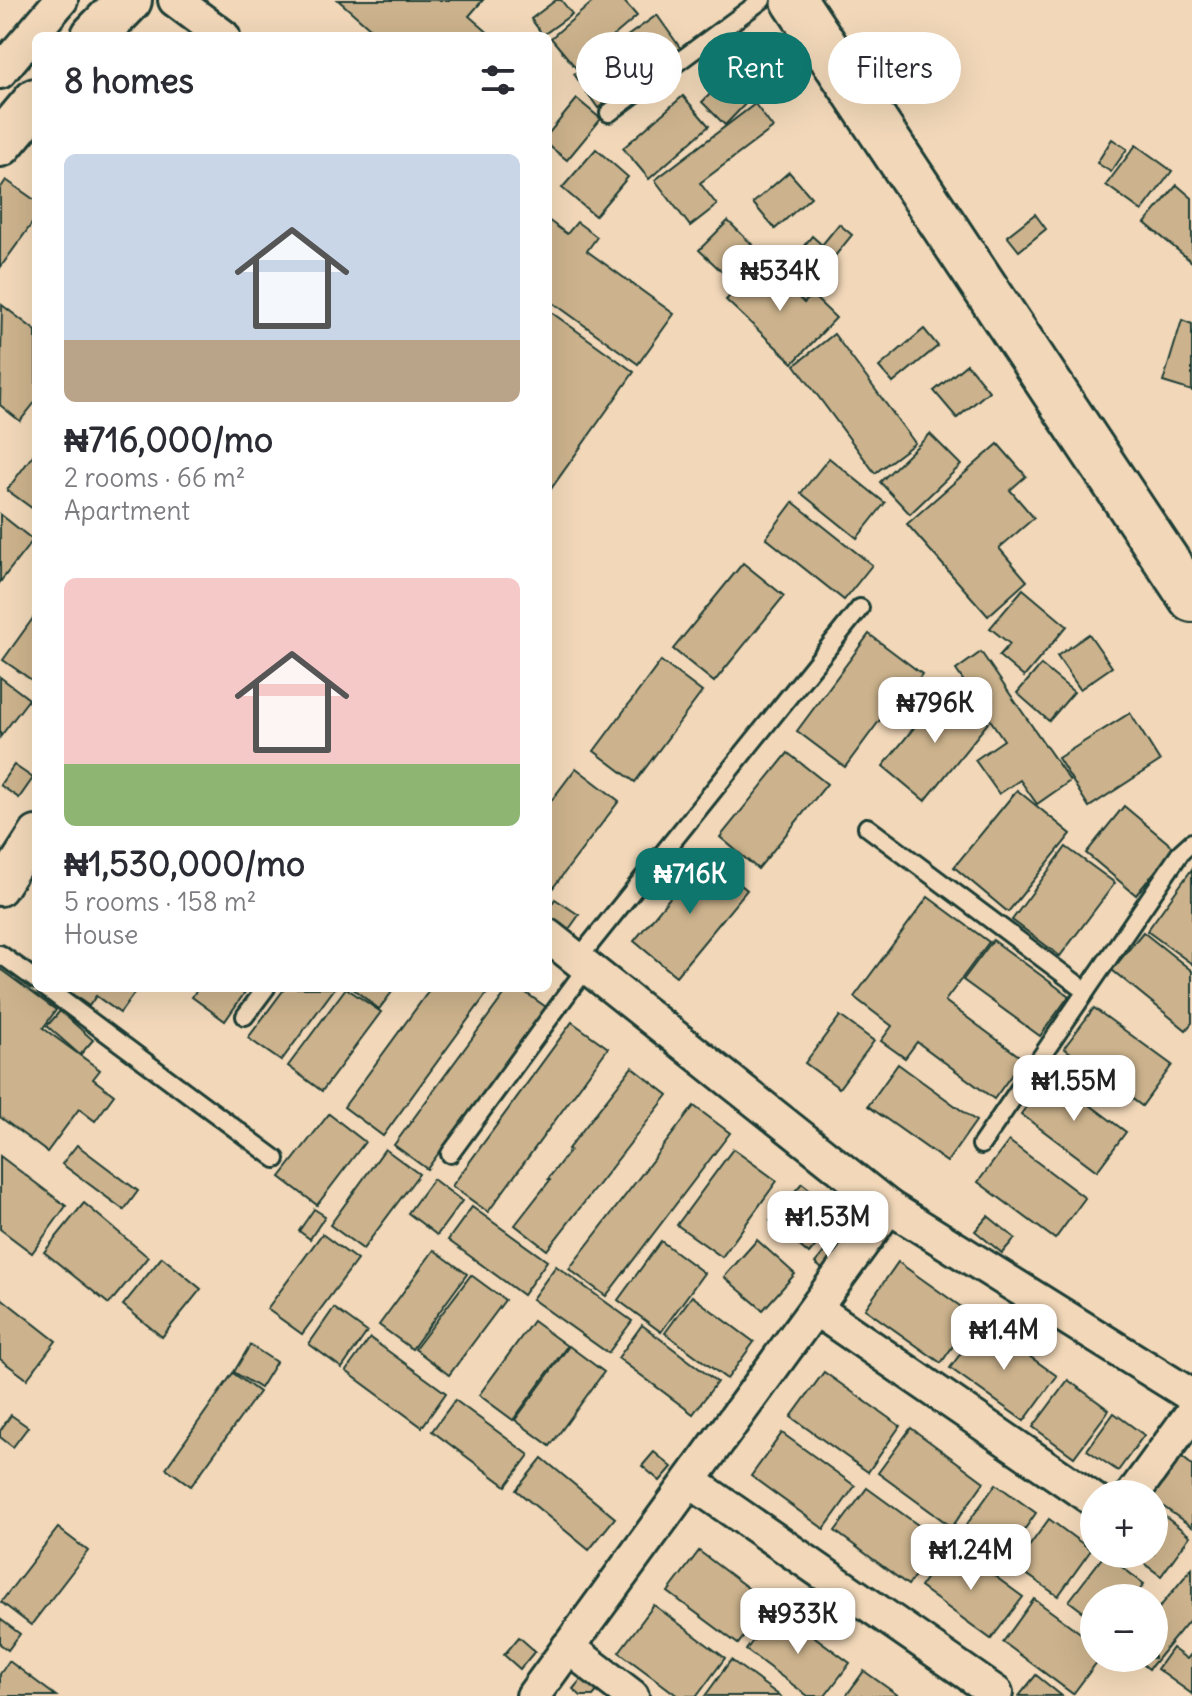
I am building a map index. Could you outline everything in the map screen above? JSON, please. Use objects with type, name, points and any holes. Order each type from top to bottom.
[{"type":"main road","points":[[98,32],[129,0]]},
{"type":"main road","points":[[794,0],[1192,599]]},
{"type":"main road","points":[[0,144],[32,106]]},
{"type":"street","points":[[34,32],[61,0]]},
{"type":"street","points":[[175,0],[218,32]]},
{"type":"street","points":[[0,72],[32,34]]},
{"type":"street","points":[[0,889],[32,839]]},
{"type":"street","points":[[552,939],[889,1207],[1192,1396]]},
{"type":"street","points":[[533,1696],[889,1207]]},
{"type":"street","points":[[816,1309],[1080,1490]]},
{"type":"street","points":[[1143,1480],[1192,1413]]},
{"type":"street","points":[[690,1481],[996,1693]]},
{"type":"street","points":[[568,1647],[632,1696]]},
{"type":"lane","points":[[609,113],[762,0]]},
{"type":"lane","points":[[450,1154],[582,963],[860,608]]},
{"type":"lane","points":[[867,827],[1086,991]]},
{"type":"lane","points":[[981,1145],[1181,852],[1192,842]]},
{"type":"lane","points":[[0,954],[32,977]]},
{"type":"lane","points":[[51,992],[276,1159]]},
{"type":"lane","points":[[245,1016],[263,992]]},
{"type":"building","points":[[338,0],[483,0],[469,16],[487,32],[374,32]]},
{"type":"building","points":[[556,0],[561,0],[572,14],[547,32],[541,32],[531,19]]},
{"type":"building","points":[[595,0],[623,0],[637,16],[618,32],[576,32],[576,68],[552,39]]},
{"type":"building","points":[[657,15],[669,32],[633,32]]},
{"type":"building","points":[[682,97],[709,126],[649,179],[623,148],[674,104],[682,104]]},
{"type":"building","points":[[576,100],[576,104],[583,104],[601,119],[567,160],[552,148],[552,129]]},
{"type":"building","points":[[704,104],[745,104],[725,125]]},
{"type":"building","points":[[755,104],[773,128],[700,183],[717,205],[690,226],[655,180]]},
{"type":"building","points":[[1112,139],[1127,149],[1111,172],[1097,163]]},
{"type":"building","points":[[1136,145],[1172,171],[1142,211],[1106,185]]},
{"type":"building","points":[[596,149],[628,177],[595,216],[562,188]]},
{"type":"building","points":[[789,172],[811,197],[775,229],[753,203]]},
{"type":"building","points":[[6,180],[32,198],[32,224],[0,268],[0,189]]},
{"type":"building","points":[[1177,185],[1192,198],[1192,262],[1145,223]]},
{"type":"building","points":[[1035,214],[1046,229],[1019,251],[1007,236]]},
{"type":"building","points":[[728,221],[764,256],[736,285],[699,250]]},
{"type":"building","points":[[577,222],[597,237],[587,251],[674,314],[638,364],[552,302],[552,223],[567,234]]},
{"type":"building","points":[[839,224],[852,235],[805,293],[781,274],[812,236],[822,245]]},
{"type":"building","points":[[762,262],[804,303],[812,295],[836,318],[793,363],[726,300]]},
{"type":"building","points":[[2,305],[32,328],[32,406],[20,421],[0,405]]},
{"type":"building","points":[[552,313],[634,372],[552,487]]},
{"type":"building","points":[[1182,320],[1192,324],[1192,391],[1163,382]]},
{"type":"building","points":[[924,329],[938,346],[893,383],[879,367]]},
{"type":"building","points":[[834,334],[915,443],[875,473],[795,365]]},
{"type":"building","points":[[967,364],[989,391],[957,418],[934,391]]},
{"type":"building","points":[[930,434],[961,465],[910,514],[880,482]]},
{"type":"building","points":[[998,444],[1026,476],[1010,490],[1034,518],[999,548],[1027,581],[988,616],[907,524]]},
{"type":"building","points":[[32,456],[32,508],[7,490]]},
{"type":"building","points":[[829,458],[885,503],[857,538],[801,493]]},
{"type":"building","points":[[793,502],[872,565],[844,600],[766,538]]},
{"type":"building","points":[[0,514],[32,541],[0,582]]},
{"type":"building","points":[[743,563],[784,596],[714,682],[673,649]]},
{"type":"building","points":[[1023,589],[1067,626],[1024,677],[999,656],[1010,644],[990,628]]},
{"type":"building","points":[[32,620],[32,680],[3,660]]},
{"type":"building","points":[[869,634],[922,674],[897,709],[891,705],[845,767],[797,731]]},
{"type":"building","points":[[1089,634],[1112,667],[1080,689],[1057,656]]},
{"type":"building","points":[[981,652],[1070,781],[1037,804],[1020,780],[999,794],[975,760],[1004,740],[956,670]]},
{"type":"building","points":[[661,661],[702,692],[635,782],[594,751]]},
{"type":"building","points":[[1041,665],[1074,692],[1049,721],[1017,693]]},
{"type":"building","points":[[0,677],[29,699],[0,737]]},
{"type":"building","points":[[945,689],[988,723],[925,801],[883,766]]},
{"type":"building","points":[[1130,713],[1160,761],[1089,807],[1058,758]]},
{"type":"building","points":[[788,753],[827,784],[758,869],[720,837]]},
{"type":"building","points":[[14,765],[32,777],[19,798],[0,785]]},
{"type":"building","points":[[576,768],[619,801],[552,889],[552,800]]},
{"type":"building","points":[[1017,790],[1071,834],[1008,912],[954,867]]},
{"type":"building","points":[[1124,806],[1174,848],[1136,895],[1086,853]]},
{"type":"building","points":[[1066,847],[1115,883],[1060,956],[1012,920]]},
{"type":"building","points":[[705,855],[747,890],[676,976],[634,941]]},
{"type":"building","points":[[1192,869],[1192,964],[1147,931]]},
{"type":"building","points":[[928,897],[989,942],[945,1001],[1023,1059],[994,1099],[917,1042],[905,1058],[881,1041],[892,1026],[854,997]]},
{"type":"building","points":[[555,899],[579,915],[567,932],[552,923]]},
{"type":"building","points":[[1143,932],[1192,971],[1192,1023],[1186,1030],[1112,970]]},
{"type":"building","points":[[993,940],[1069,996],[1040,1036],[963,980]]},
{"type":"building","points":[[0,969],[56,1010],[43,1028],[100,1070],[93,1079],[114,1095],[95,1121],[79,1109],[47,1152],[0,1117]]},
{"type":"building","points":[[70,992],[135,992],[120,1013],[96,996],[89,1006]]},
{"type":"building","points":[[195,992],[245,992],[225,1021],[192,997]]},
{"type":"building","points":[[282,992],[332,992],[281,1061],[248,1038]]},
{"type":"building","points":[[343,992],[352,992],[381,1012],[322,1091],[288,1066]]},
{"type":"building","points":[[357,992],[392,992],[379,1009]]},
{"type":"building","points":[[428,992],[488,992],[383,1136],[344,1107]]},
{"type":"building","points":[[506,992],[525,992],[546,1007],[427,1169],[394,1145]]},
{"type":"building","points":[[1094,1008],[1172,1065],[1142,1106],[1064,1048]]},
{"type":"building","points":[[60,1011],[93,1040],[80,1055],[47,1026]]},
{"type":"building","points":[[840,1016],[874,1041],[839,1088],[805,1063]]},
{"type":"building","points":[[572,1022],[608,1048],[488,1212],[452,1186]]},
{"type":"building","points":[[898,1064],[976,1121],[947,1162],[868,1106]]},
{"type":"building","points":[[632,1067],[668,1095],[547,1250],[515,1225],[550,1180],[568,1149]]},
{"type":"building","points":[[1050,1075],[1126,1132],[1097,1171],[1021,1114]]},
{"type":"building","points":[[694,1106],[730,1133],[606,1296],[569,1269]]},
{"type":"building","points":[[329,1114],[365,1142],[317,1205],[280,1177]]},
{"type":"building","points":[[1009,1141],[1085,1198],[1055,1239],[978,1182]]},
{"type":"building","points":[[77,1145],[138,1191],[124,1210],[62,1164]]},
{"type":"building","points":[[385,1149],[419,1174],[363,1249],[330,1225]]},
{"type":"building","points":[[733,1149],[777,1181],[722,1257],[677,1225]]},
{"type":"building","points":[[0,1156],[66,1206],[32,1253],[0,1229]]},
{"type":"building","points":[[433,1179],[462,1201],[437,1235],[408,1213]]},
{"type":"building","points":[[802,1183],[841,1215],[809,1254],[770,1221]]},
{"type":"building","points":[[84,1203],[148,1257],[109,1304],[44,1252]]},
{"type":"building","points":[[472,1207],[547,1261],[523,1295],[448,1240]]},
{"type":"building","points":[[314,1209],[325,1216],[310,1239],[299,1231]]},
{"type":"building","points":[[988,1216],[1015,1238],[1002,1253],[975,1231]]},
{"type":"building","points":[[322,1234],[357,1260],[302,1334],[267,1309]]},
{"type":"building","points":[[757,1240],[795,1274],[763,1310],[724,1277]]},
{"type":"building","points":[[661,1241],[704,1273],[661,1332],[618,1300]]},
{"type":"building","points":[[829,1246],[841,1255],[827,1273],[815,1263]]},
{"type":"building","points":[[434,1250],[467,1274],[412,1349],[379,1325]]},
{"type":"building","points":[[162,1257],[201,1289],[162,1337],[123,1305]]},
{"type":"building","points":[[898,1262],[974,1316],[941,1363],[865,1309]]},
{"type":"building","points":[[556,1266],[632,1321],[608,1353],[532,1299]]},
{"type":"building","points":[[471,1275],[505,1300],[449,1375],[415,1349]]},
{"type":"building","points":[[692,1296],[754,1342],[727,1379],[665,1333]]},
{"type":"building","points":[[0,1297],[56,1341],[27,1379],[0,1359]]},
{"type":"building","points":[[334,1308],[367,1332],[342,1368],[309,1344]]},
{"type":"building","points":[[533,1321],[567,1346],[513,1420],[479,1395]]},
{"type":"building","points":[[983,1323],[1057,1376],[1024,1421],[950,1368]]},
{"type":"building","points":[[642,1325],[717,1382],[693,1414],[618,1358]]},
{"type":"building","points":[[370,1338],[446,1393],[422,1427],[346,1371]]},
{"type":"building","points":[[250,1345],[276,1362],[260,1388],[234,1372]]},
{"type":"building","points":[[569,1346],[604,1372],[550,1446],[515,1420]]},
{"type":"building","points":[[824,1372],[900,1426],[868,1472],[791,1417]]},
{"type":"building","points":[[233,1373],[259,1392],[191,1486],[166,1468]]},
{"type":"building","points":[[1068,1380],[1109,1410],[1074,1457],[1033,1427]]},
{"type":"building","points":[[455,1400],[529,1455],[506,1486],[432,1431]]},
{"type":"building","points":[[1114,1413],[1144,1435],[1118,1471],[1087,1450]]},
{"type":"building","points":[[11,1415],[28,1427],[13,1447],[0,1437],[0,1431]]},
{"type":"building","points":[[911,1428],[984,1482],[952,1527],[878,1473]]},
{"type":"building","points":[[782,1433],[855,1486],[824,1529],[751,1476]]},
{"type":"building","points":[[654,1452],[672,1467],[660,1481],[642,1466]]},
{"type":"building","points":[[1178,1454],[1192,1465],[1192,1527],[1168,1510],[1168,1480],[1159,1480]]},
{"type":"building","points":[[542,1458],[615,1518],[589,1550],[516,1490]]},
{"type":"building","points":[[996,1484],[1036,1513],[1003,1560],[962,1531]]},
{"type":"building","points":[[867,1488],[940,1541],[908,1585],[835,1531]]},
{"type":"building","points":[[1049,1519],[1080,1542],[1080,1565],[1058,1596],[1015,1566]]},
{"type":"building","points":[[1168,1519],[1190,1536],[1168,1566]]},
{"type":"building","points":[[58,1528],[88,1551],[31,1625],[1,1602]]},
{"type":"building","points":[[951,1544],[1023,1597],[991,1639],[920,1587]]},
{"type":"building","points":[[699,1551],[769,1604],[738,1644],[668,1592]]},
{"type":"building","points":[[1094,1568],[1123,1568],[1144,1584],[1082,1584]]},
{"type":"building","points":[[1150,1568],[1167,1568],[1161,1576]]},
{"type":"building","points":[[1192,1568],[1192,1617],[1168,1646],[1168,1597]]},
{"type":"building","points":[[1080,1587],[1080,1609],[1069,1601]]},
{"type":"building","points":[[1034,1599],[1080,1633],[1080,1672],[1090,1672],[1073,1694],[1003,1642]]},
{"type":"building","points":[[654,1605],[725,1658],[697,1696],[678,1696],[619,1652]]},
{"type":"building","points":[[777,1609],[850,1663],[825,1696],[808,1696],[746,1650]]},
{"type":"building","points":[[0,1619],[20,1634],[8,1650],[0,1644]]},
{"type":"building","points":[[519,1637],[535,1651],[520,1669],[504,1655]]},
{"type":"building","points":[[1172,1648],[1187,1659],[1192,1653],[1192,1694],[1161,1672],[1168,1672],[1168,1654]]},
{"type":"building","points":[[731,1660],[780,1696],[705,1696]]},
{"type":"building","points":[[9,1661],[56,1696],[0,1696],[0,1674]]},
{"type":"building","points":[[864,1671],[899,1696],[846,1696]]},
{"type":"building","points":[[1036,1675],[1062,1696],[1019,1696]]},
{"type":"building","points":[[584,1676],[599,1689],[593,1696],[581,1696],[573,1689]]}]
